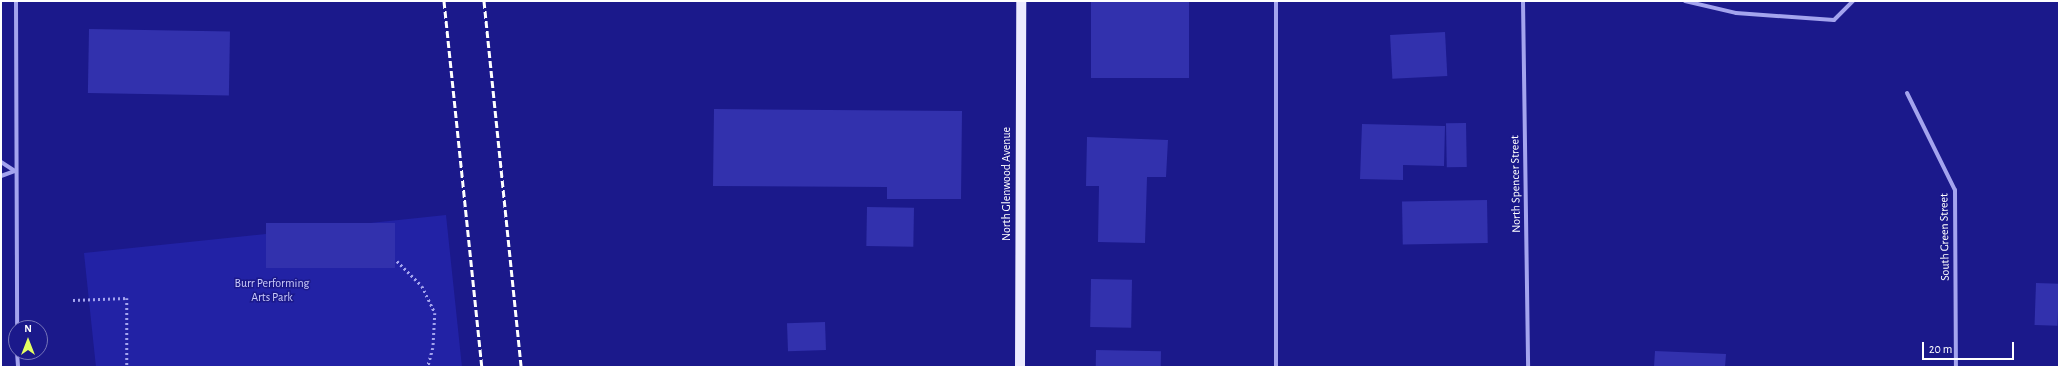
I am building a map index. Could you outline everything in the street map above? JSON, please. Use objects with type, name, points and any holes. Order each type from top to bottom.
[{"type":"main road","name":"North Glenwood Avenue","points":[[1020,367],[1021,1]]},
{"type":"street","points":[[16,1],[15,171],[17,320]]},
{"type":"street","points":[[1276,1],[1276,367]]},
{"type":"street","name":"North Spencer Street","points":[[1523,1],[1528,367]]},
{"type":"street","points":[[1684,1],[1736,13],[1834,20],[1853,1]]},
{"type":"street","name":"South Green Street","points":[[1907,93],[1955,190],[1956,367]]},
{"type":"street","points":[[1,162],[15,171]]},
{"type":"street","points":[[1,176],[15,171]]},
{"type":"path","points":[[397,261],[422,286],[435,313],[433,348],[428,367]]},
{"type":"path","points":[[73,300],[127,298],[127,367]]},
{"type":"green space","name":"Burr Performing Arts Park","points":[[446,215],[462,367],[96,367],[84,253]]},
{"type":"building","points":[[1091,1],[1189,1],[1189,78],[1091,78]]},
{"type":"building","points":[[89,29],[230,31],[229,95],[88,93]]},
{"type":"building","points":[[1445,32],[1447,76],[1392,79],[1390,35]]},
{"type":"building","points":[[714,109],[962,111],[961,199],[887,199],[887,187],[713,186]]},
{"type":"building","points":[[1446,123],[1466,123],[1467,167],[1447,167]]},
{"type":"building","points":[[1362,124],[1445,126],[1444,166],[1403,165],[1403,180],[1360,179]]},
{"type":"building","points":[[1087,137],[1168,140],[1166,177],[1147,177],[1145,243],[1098,242],[1099,186],[1086,186]]},
{"type":"building","points":[[1487,200],[1488,243],[1403,244],[1402,201]]},
{"type":"building","points":[[867,207],[914,208],[913,247],[866,246]]},
{"type":"building","points":[[266,223],[395,223],[395,268],[266,268]]},
{"type":"building","points":[[1091,279],[1132,280],[1131,328],[1090,327]]},
{"type":"building","points":[[2036,283],[2059,284],[2058,326],[2035,325]]},
{"type":"building","points":[[825,322],[826,350],[788,351],[787,323]]},
{"type":"building","points":[[1096,350],[1161,351],[1161,367],[1096,367]]},
{"type":"building","points":[[1655,351],[1726,354],[1725,367],[1654,367]]},
{"type":"railway","points":[[444,1],[482,367]]},
{"type":"railway","points":[[484,1],[521,367]]}]
